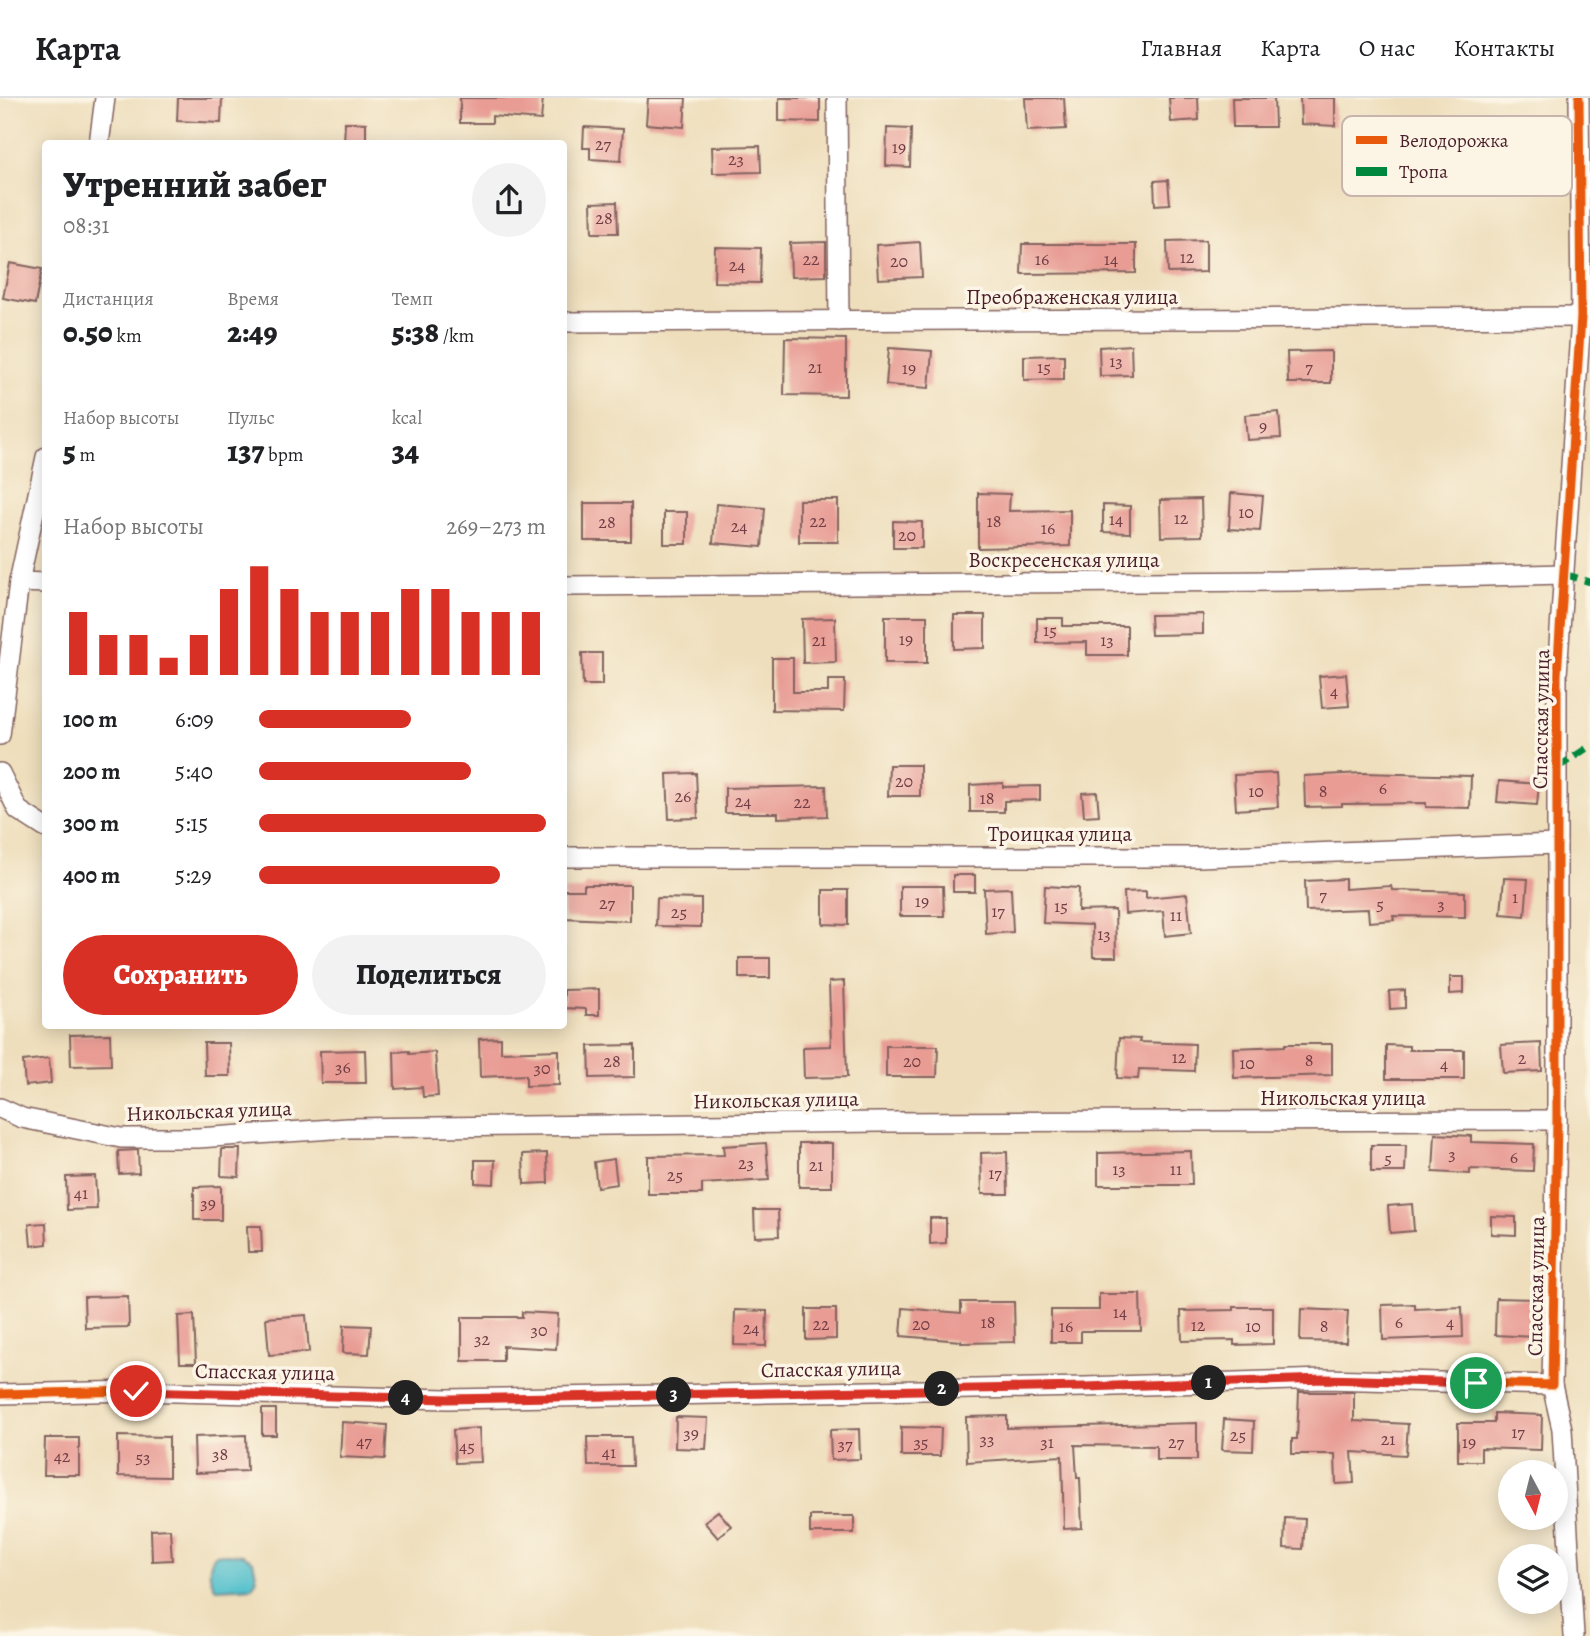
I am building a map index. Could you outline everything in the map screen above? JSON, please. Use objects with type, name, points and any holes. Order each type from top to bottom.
[{"type":"street","points":[[100,140],[105,98]]},
{"type":"street","points":[[837,98],[839,321]]},
{"type":"street","name":"Спасская улица","points":[[0,1394],[136,1391],[448,1399],[1085,1387],[1325,1379],[1552,1384],[1557,1120],[1557,675],[1581,317],[1580,98]]},
{"type":"street","name":"Преображенская улица","points":[[567,322],[1581,317]]},
{"type":"street","points":[[0,735],[12,594],[42,473]]},
{"type":"street","name":"Воскресенская улица","points":[[567,586],[1295,581],[1564,574]]},
{"type":"street","points":[[12,594],[42,584]]},
{"type":"street","points":[[0,774],[18,810],[42,825]]},
{"type":"street","name":"Троицкая улица","points":[[567,857],[1198,857],[1557,844]]},
{"type":"street","name":"Никольская улица","points":[[0,1108],[22,1118],[121,1138],[198,1138],[348,1128],[880,1122],[1557,1120]]},
{"type":"street","points":[[1552,1384],[1562,1429],[1574,1636]]},
{"type":"water","points":[[215,1555],[243,1555],[253,1561],[257,1579],[252,1587],[216,1589],[210,1576],[211,1563]]},
{"type":"building","points":[[178,98],[222,98],[221,123],[177,121]]},
{"type":"building","points":[[460,98],[543,98],[541,120],[492,116],[492,123],[460,123]]},
{"type":"building","points":[[648,98],[686,98],[684,127],[646,124]]},
{"type":"building","points":[[779,98],[820,98],[820,122],[779,121]]},
{"type":"building","points":[[1025,98],[1064,98],[1066,129],[1027,131]]},
{"type":"building","points":[[1169,98],[1198,98],[1199,120],[1171,122]]},
{"type":"building","points":[[1232,98],[1274,98],[1275,127],[1233,127]]},
{"type":"building","points":[[1300,98],[1335,98],[1335,126],[1301,124]]},
{"type":"building","points":[[345,122],[366,123],[366,140],[344,140]]},
{"type":"building","points":[[584,127],[623,129],[621,161],[590,159],[590,148],[583,148]]},
{"type":"building","points":[[887,128],[911,129],[910,167],[886,166]]},
{"type":"building","points":[[760,146],[761,172],[713,173],[712,147]]},
{"type":"building","points":[[1168,180],[1170,204],[1155,205],[1154,181]]},
{"type":"building","points":[[617,202],[618,233],[592,233],[591,203]]},
{"type":"building","points":[[1206,240],[1206,272],[1168,273],[1167,241]]},
{"type":"building","points":[[826,242],[826,276],[791,277],[790,243]]},
{"type":"building","points":[[920,242],[922,277],[878,279],[876,245]]},
{"type":"building","points":[[1022,244],[1136,244],[1136,273],[1021,274]]},
{"type":"building","points":[[715,247],[761,248],[760,283],[714,282]]},
{"type":"building","points":[[10,263],[42,269],[35,304],[3,298]]},
{"type":"building","points":[[785,338],[846,339],[846,396],[784,395]]},
{"type":"building","points":[[1131,345],[1132,375],[1100,376],[1099,347]]},
{"type":"building","points":[[889,348],[932,351],[929,388],[886,385]]},
{"type":"building","points":[[1331,351],[1331,383],[1288,383],[1287,352]]},
{"type":"building","points":[[1064,355],[1064,379],[1024,380],[1024,356]]},
{"type":"building","points":[[1279,412],[1281,438],[1247,440],[1245,415]]},
{"type":"building","points":[[978,493],[1010,494],[1009,511],[1070,510],[1070,546],[978,548]]},
{"type":"building","points":[[1231,493],[1263,496],[1260,531],[1229,529]]},
{"type":"building","points":[[1201,499],[1202,536],[1161,537],[1160,500]]},
{"type":"building","points":[[799,500],[838,500],[838,542],[799,542]]},
{"type":"building","points":[[584,503],[631,503],[631,541],[584,541]]},
{"type":"building","points":[[716,504],[765,508],[762,547],[713,543]]},
{"type":"building","points":[[1103,505],[1130,506],[1130,533],[1103,532]]},
{"type":"building","points":[[664,512],[687,512],[687,544],[664,544]]},
{"type":"building","points":[[893,521],[922,522],[922,548],[893,548]]},
{"type":"building","points":[[1203,614],[1203,634],[1151,635],[1150,615]]},
{"type":"building","points":[[954,615],[985,615],[985,648],[954,649]]},
{"type":"building","points":[[885,616],[927,616],[927,663],[885,663]]},
{"type":"building","points":[[835,618],[836,662],[803,663],[802,619]]},
{"type":"building","points":[[1037,618],[1063,618],[1063,626],[1127,626],[1127,655],[1087,655],[1087,642],[1037,643]]},
{"type":"building","points":[[582,653],[602,653],[602,685],[583,685]]},
{"type":"building","points":[[772,658],[793,658],[793,692],[828,692],[828,680],[845,680],[844,711],[772,710]]},
{"type":"building","points":[[1346,674],[1349,706],[1322,708],[1319,676]]},
{"type":"building","points":[[889,765],[920,765],[920,796],[888,796]]},
{"type":"building","points":[[696,773],[698,818],[669,819],[667,774]]},
{"type":"building","points":[[1276,773],[1278,807],[1236,810],[1234,775]]},
{"type":"building","points":[[1363,773],[1471,776],[1470,808],[1426,807],[1426,803],[1305,807],[1304,776]]},
{"type":"building","points":[[1499,781],[1539,784],[1537,805],[1497,802]]},
{"type":"building","points":[[1003,783],[1003,787],[1040,786],[1040,800],[1004,801],[1004,812],[970,812],[970,785]]},
{"type":"building","points":[[826,786],[827,816],[778,818],[778,813],[725,813],[725,788]]},
{"type":"building","points":[[1097,792],[1099,815],[1084,816],[1082,793]]},
{"type":"building","points":[[953,875],[975,875],[975,892],[953,892]]},
{"type":"building","points":[[1504,878],[1528,879],[1525,916],[1501,914]]},
{"type":"building","points":[[1345,879],[1345,889],[1391,886],[1392,890],[1465,892],[1465,917],[1393,916],[1394,920],[1369,922],[1368,909],[1306,911],[1305,881]]},
{"type":"building","points":[[584,885],[630,885],[630,921],[567,918],[567,890],[584,890]]},
{"type":"building","points":[[900,886],[943,886],[944,916],[900,916]]},
{"type":"building","points":[[1045,886],[1079,888],[1078,911],[1115,910],[1116,957],[1093,957],[1092,925],[1043,923]]},
{"type":"building","points":[[1011,888],[1013,932],[986,934],[984,889]]},
{"type":"building","points":[[823,890],[848,890],[848,925],[823,924]]},
{"type":"building","points":[[1146,891],[1146,898],[1187,894],[1191,933],[1165,936],[1163,911],[1125,914],[1124,892]]},
{"type":"building","points":[[657,898],[701,899],[701,927],[656,926]]},
{"type":"building","points":[[739,958],[770,958],[770,978],[739,978]]},
{"type":"building","points":[[1450,977],[1464,977],[1464,993],[1450,994]]},
{"type":"building","points":[[844,981],[847,1077],[804,1078],[803,1047],[831,1046],[829,982]]},
{"type":"building","points":[[599,989],[599,1015],[586,1015],[586,1009],[567,1008],[567,990]]},
{"type":"building","points":[[1405,990],[1405,1008],[1390,1009],[1389,991]]},
{"type":"building","points":[[110,1034],[111,1065],[71,1066],[70,1035]]},
{"type":"building","points":[[501,1038],[501,1052],[559,1050],[559,1085],[526,1086],[526,1075],[480,1077],[479,1039]]},
{"type":"building","points":[[1119,1038],[1140,1039],[1139,1042],[1195,1044],[1194,1071],[1139,1069],[1138,1079],[1117,1078]]},
{"type":"building","points":[[204,1043],[229,1043],[230,1076],[205,1076]]},
{"type":"building","points":[[1541,1043],[1542,1071],[1503,1073],[1501,1045]]},
{"type":"building","points":[[1332,1044],[1332,1075],[1234,1078],[1233,1048]]},
{"type":"building","points":[[635,1045],[635,1077],[590,1078],[589,1046]]},
{"type":"building","points":[[1386,1045],[1409,1046],[1409,1050],[1464,1050],[1464,1079],[1386,1079]]},
{"type":"building","points":[[886,1046],[938,1046],[937,1077],[886,1077]]},
{"type":"building","points":[[365,1050],[366,1083],[321,1083],[320,1051]]},
{"type":"building","points":[[409,1051],[409,1054],[435,1052],[438,1096],[423,1097],[422,1087],[395,1089],[394,1052]]},
{"type":"building","points":[[49,1058],[51,1083],[25,1086],[23,1061]]},
{"type":"building","points":[[1435,1134],[1471,1136],[1471,1142],[1534,1144],[1533,1171],[1470,1169],[1470,1174],[1433,1172]]},
{"type":"building","points":[[766,1143],[769,1180],[702,1184],[702,1194],[648,1194],[648,1156],[724,1155],[723,1146]]},
{"type":"building","points":[[799,1143],[832,1143],[832,1187],[799,1187]]},
{"type":"building","points":[[1371,1145],[1406,1145],[1405,1172],[1371,1172]]},
{"type":"building","points":[[222,1149],[240,1149],[239,1177],[221,1176]]},
{"type":"building","points":[[138,1150],[139,1173],[119,1174],[118,1151]]},
{"type":"building","points":[[1191,1151],[1192,1185],[1098,1185],[1098,1153]]},
{"type":"building","points":[[1007,1152],[1008,1194],[982,1194],[981,1153]]},
{"type":"building","points":[[547,1153],[548,1183],[524,1184],[523,1154]]},
{"type":"building","points":[[614,1159],[617,1184],[597,1187],[594,1162]]},
{"type":"building","points":[[475,1160],[495,1160],[494,1184],[475,1183]]},
{"type":"building","points":[[95,1176],[97,1209],[67,1210],[66,1177]]},
{"type":"building","points":[[221,1186],[221,1220],[194,1220],[194,1187]]},
{"type":"building","points":[[1412,1204],[1414,1231],[1390,1233],[1388,1206]]},
{"type":"building","points":[[754,1210],[778,1210],[779,1236],[755,1237]]},
{"type":"building","points":[[1491,1216],[1516,1217],[1516,1235],[1491,1234]]},
{"type":"building","points":[[930,1218],[946,1218],[946,1243],[930,1244]]},
{"type":"building","points":[[46,1223],[47,1244],[31,1246],[29,1224]]},
{"type":"building","points":[[247,1226],[261,1226],[262,1252],[248,1252]]},
{"type":"building","points":[[1099,1294],[1140,1294],[1141,1331],[1081,1331],[1081,1342],[1051,1342],[1051,1310],[1099,1310]]},
{"type":"building","points":[[128,1296],[129,1327],[85,1328],[84,1297]]},
{"type":"building","points":[[1496,1298],[1536,1299],[1534,1337],[1495,1335]]},
{"type":"building","points":[[961,1302],[1014,1302],[1015,1342],[961,1343],[901,1336],[903,1308],[961,1313]]},
{"type":"building","points":[[1415,1304],[1415,1309],[1462,1307],[1463,1337],[1383,1340],[1382,1305]]},
{"type":"building","points":[[1234,1307],[1273,1307],[1273,1344],[1234,1345],[1234,1340],[1182,1341],[1181,1311],[1234,1310]]},
{"type":"building","points":[[806,1309],[836,1309],[836,1339],[806,1340]]},
{"type":"building","points":[[1301,1309],[1348,1311],[1346,1342],[1300,1341]]},
{"type":"building","points":[[735,1310],[767,1311],[766,1346],[734,1345]]},
{"type":"building","points":[[522,1312],[558,1314],[556,1349],[503,1346],[503,1361],[462,1361],[462,1317],[522,1317]]},
{"type":"building","points":[[194,1315],[196,1363],[180,1363],[178,1316]]},
{"type":"building","points":[[306,1315],[309,1352],[269,1355],[266,1318]]},
{"type":"building","points":[[344,1325],[371,1326],[369,1354],[343,1353]]},
{"type":"building","points":[[1299,1392],[1354,1392],[1354,1421],[1408,1424],[1406,1455],[1352,1452],[1354,1483],[1336,1484],[1335,1454],[1292,1454],[1292,1439],[1297,1439]]},
{"type":"building","points":[[262,1409],[276,1409],[276,1435],[262,1435]]},
{"type":"building","points":[[1494,1413],[1542,1415],[1541,1450],[1481,1448],[1481,1461],[1458,1461],[1458,1423],[1494,1423]]},
{"type":"building","points":[[1007,1416],[1007,1428],[1197,1423],[1197,1460],[1156,1460],[1156,1446],[1075,1445],[1077,1478],[1080,1478],[1082,1528],[1064,1529],[1062,1456],[967,1462],[966,1417]]},
{"type":"building","points":[[676,1417],[708,1418],[706,1449],[675,1448]]},
{"type":"building","points":[[1224,1419],[1254,1421],[1253,1451],[1222,1450]]},
{"type":"building","points":[[342,1422],[387,1425],[385,1459],[340,1457]]},
{"type":"building","points":[[901,1427],[941,1428],[940,1456],[901,1456]]},
{"type":"building","points":[[479,1428],[481,1462],[455,1463],[453,1430]]},
{"type":"building","points":[[859,1429],[860,1459],[831,1460],[830,1430]]},
{"type":"building","points":[[246,1435],[247,1471],[195,1473],[194,1437]]},
{"type":"building","points":[[118,1436],[169,1437],[169,1477],[118,1476]]},
{"type":"building","points":[[587,1437],[631,1437],[632,1466],[588,1466]]},
{"type":"building","points":[[45,1438],[79,1438],[79,1475],[44,1475]]},
{"type":"building","points":[[718,1511],[731,1526],[718,1538],[704,1522]]},
{"type":"building","points":[[810,1516],[854,1516],[854,1533],[810,1533]]},
{"type":"building","points":[[1285,1518],[1305,1519],[1303,1549],[1284,1548]]},
{"type":"building","points":[[170,1529],[172,1560],[152,1561],[151,1530]]},
{"type":"marked path","points":[[1564,574],[1590,582]]},
{"type":"marked path","points":[[1557,768],[1590,746]]},
{"type":"cycle path","points":[[0,1394],[136,1391],[448,1399],[1085,1387],[1325,1379],[1552,1385],[1557,1120],[1557,675],[1581,317],[1579,98]]},
{"type":"route","points":[[136,1391],[448,1399],[1085,1387],[1325,1379],[1476,1383]]}]
